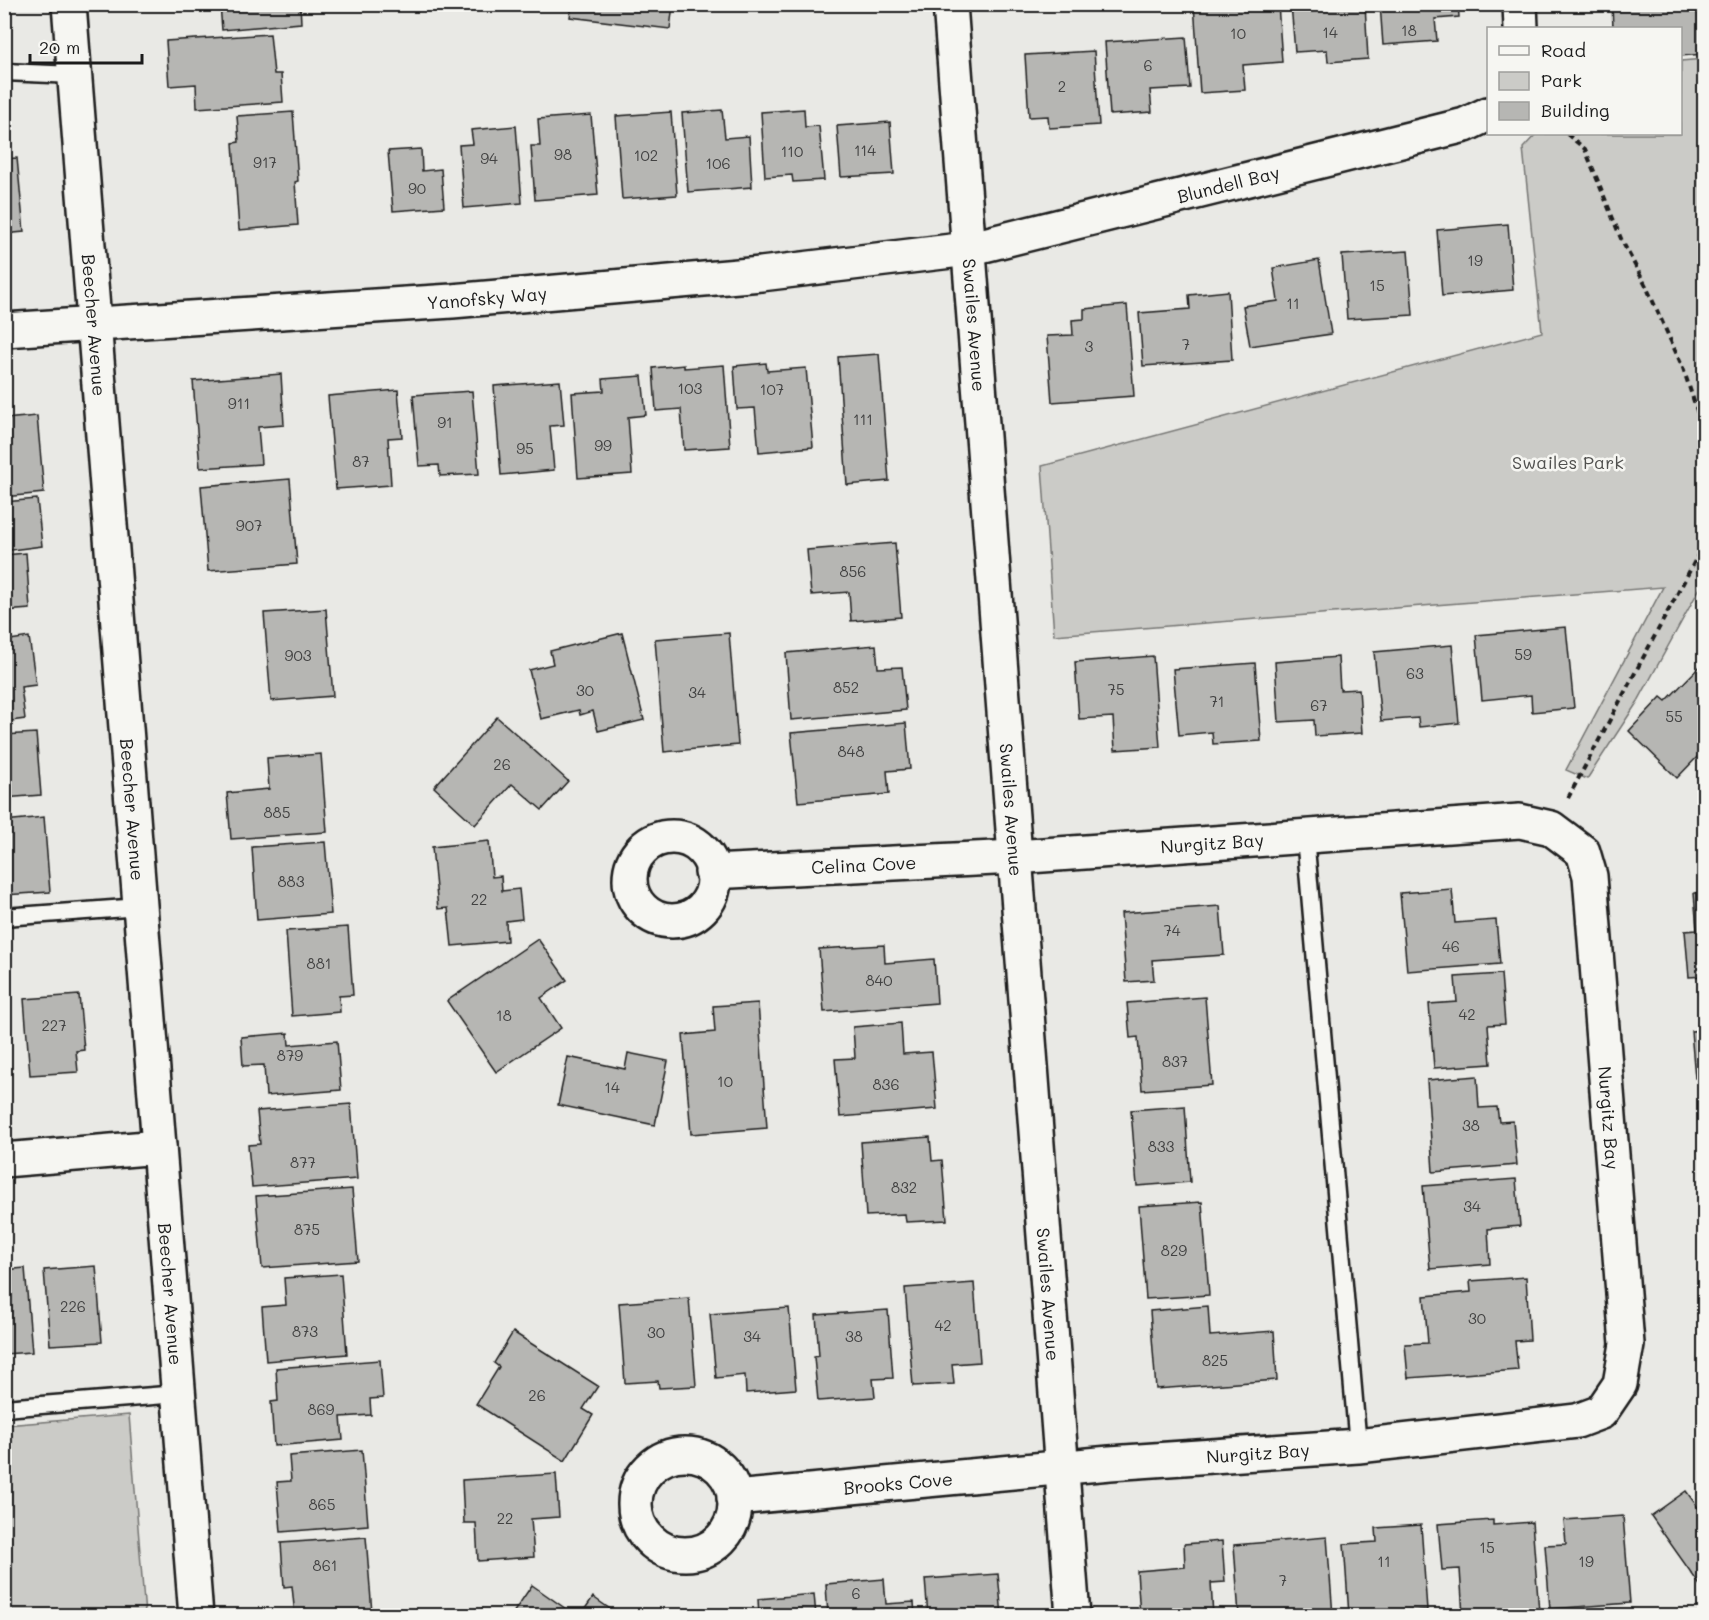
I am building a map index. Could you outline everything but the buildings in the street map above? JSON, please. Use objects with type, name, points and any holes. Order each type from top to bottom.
[{"type":"street","name":"Beecher Avenue","points":[[69,4],[196,1616]]},
{"type":"street","points":[[1520,4],[1521,27]]},
{"type":"street","name":"Swailes Avenue","points":[[951,5],[1073,1616]]},
{"type":"street","name":"Blundell Bay","points":[[968,249],[1465,125],[1487,114]]},
{"type":"street","name":"Yanofsky Way","points":[[4,330],[452,301],[761,274],[968,249]]},
{"type":"street","name":"Nurgitz Bay","points":[[1015,857],[1520,821],[1551,828],[1583,852],[1590,876],[1627,1344],[1620,1384],[1601,1412],[1577,1421],[1358,1446],[1062,1468]]},
{"type":"street","name":"Celina Cove","points":[[712,872],[1015,857]]},
{"type":"street","points":[[4,1160],[159,1148]]},
{"type":"street","name":"Brooks Cove","points":[[734,1498],[1062,1468]]},
{"type":"lane","points":[[4,72],[75,75]]},
{"type":"lane","points":[[1305,836],[1358,1446]]},
{"type":"lane","points":[[4,917],[140,907]]},
{"type":"lane","points":[[4,1408],[178,1394]]},
{"type":"path","points":[[1568,135],[1585,149],[1622,241],[1646,286],[1683,368],[1704,426],[1704,432]]},
{"type":"path","points":[[1551,828],[1704,544]]},
{"type":"green space","name":"Swailes Park","points":[[1704,59],[1704,585],[1701,586],[1638,701],[1587,779],[1566,770],[1663,587],[1054,635],[1042,466],[1542,332],[1523,148],[1535,135],[1682,135],[1682,61]]},
{"type":"green space","points":[[129,1415],[145,1615],[5,1615],[5,1425]]}]
